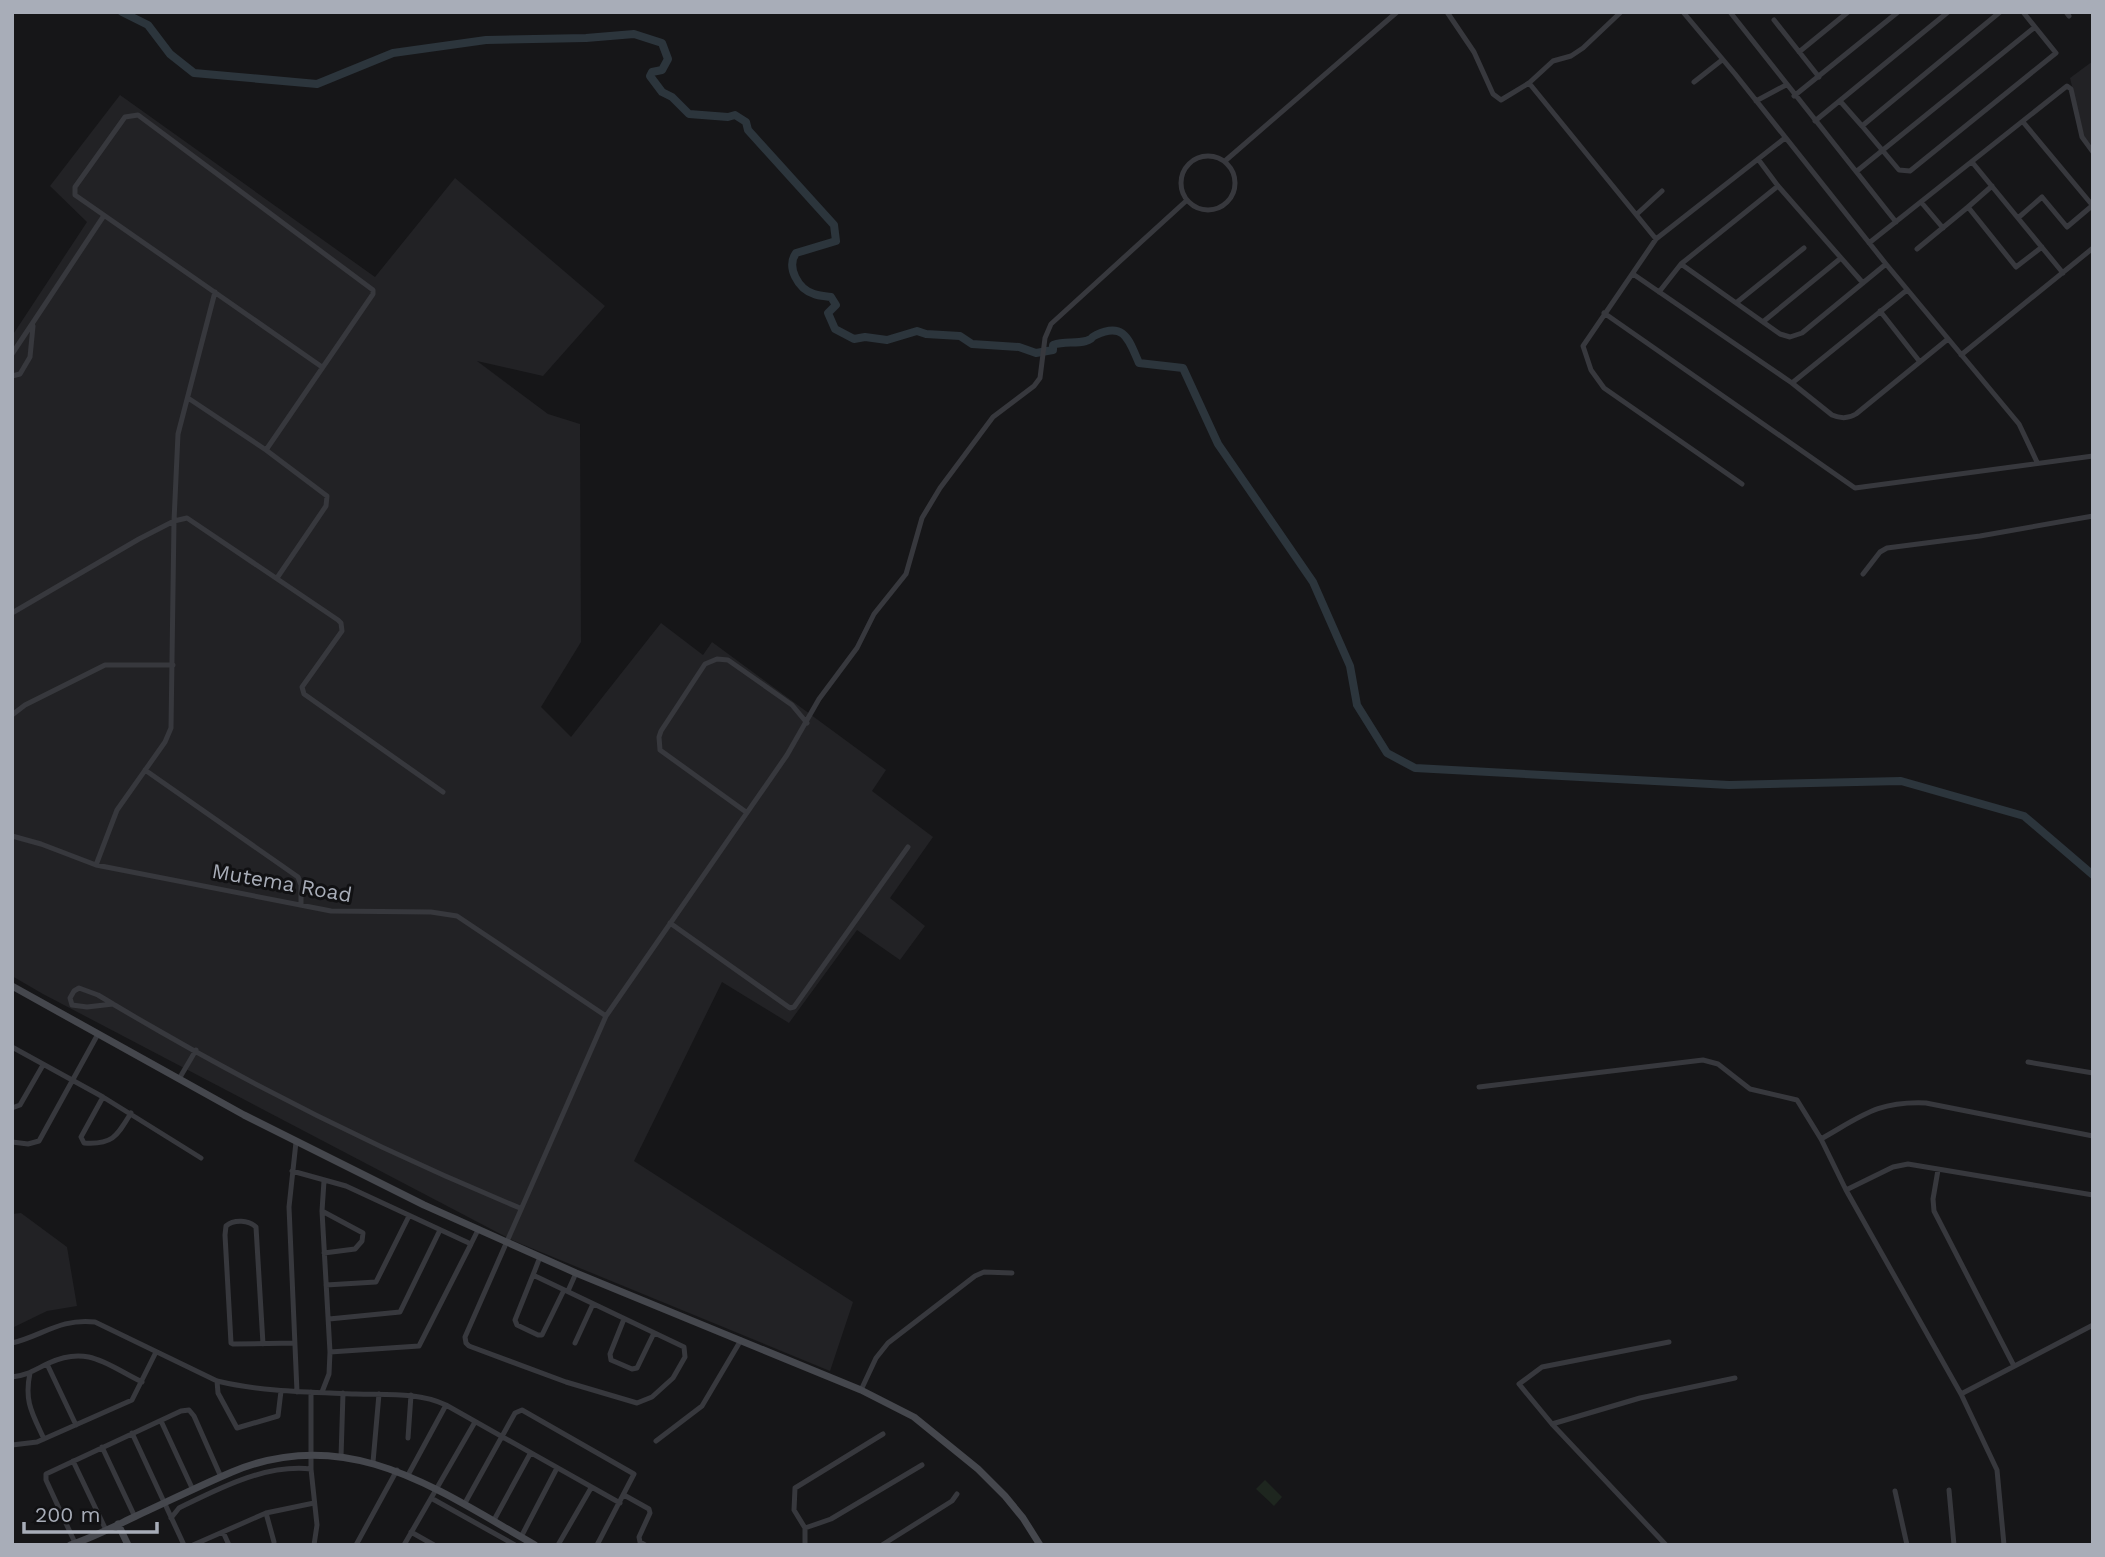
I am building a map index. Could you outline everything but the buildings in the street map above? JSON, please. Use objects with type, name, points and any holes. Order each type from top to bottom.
[{"type":"main road","points":[[12,986],[296,1142],[424,1205],[507,1244],[861,1390],[914,1417],[978,1469],[1011,1503],[1040,1545]]},
{"type":"main road","points":[[74,1544],[250,1465],[310,1454],[373,1462],[397,1470],[465,1503],[535,1545]]},
{"type":"main road","points":[[118,1524],[128,1545]]},
{"type":"street","points":[[1225,161],[1397,12]]},
{"type":"street","points":[[1447,12],[1474,52],[1493,94],[1501,100],[1529,83],[1553,61],[1571,56],[1583,48],[1621,12]]},
{"type":"street","points":[[1683,12],[1907,290],[2019,424],[2037,462]]},
{"type":"street","points":[[1730,12],[1896,222]]},
{"type":"street","points":[[1799,52],[1848,12]]},
{"type":"street","points":[[1794,96],[1898,12]]},
{"type":"street","points":[[1815,121],[1948,12]]},
{"type":"street","points":[[1862,126],[2000,12]]},
{"type":"street","points":[[1840,101],[1899,170],[1910,171],[2056,53],[2023,12]]},
{"type":"street","points":[[1774,20],[1819,77]]},
{"type":"street","points":[[1857,171],[2035,27]]},
{"type":"street","points":[[1694,82],[1722,60]]},
{"type":"street","points":[[1529,83],[1656,239]]},
{"type":"street","points":[[1756,101],[1786,85]]},
{"type":"street","points":[[1869,243],[2069,86],[2082,137],[2093,152]]},
{"type":"street","points":[[266,450],[373,294],[372,288],[138,115],[125,117],[75,187],[75,195],[322,367]]},
{"type":"street","points":[[2018,218],[2042,197],[2067,227],[2093,206],[2023,122]]},
{"type":"street","points":[[1742,484],[1599,383],[1583,346],[1656,239],[1785,138]]},
{"type":"street","points":[[1207,155],[1225,161],[1233,171],[1236,183],[1233,195],[1224,206],[1211,211],[1197,209],[1186,201],[1181,190],[1180,177],[1185,166],[1195,158],[1207,155]]},
{"type":"street","points":[[1758,159],[1778,186],[1863,283]]},
{"type":"street","points":[[1972,162],[2063,273]]},
{"type":"street","points":[[1659,292],[1681,264],[1778,186]]},
{"type":"street","points":[[1917,249],[1992,186]]},
{"type":"street","points":[[1637,214],[1662,191]]},
{"type":"street","points":[[533,1275],[681,1344],[686,1352],[685,1357],[673,1378],[640,1403],[590,1390],[469,1346],[466,1337],[606,1016],[788,755],[825,691],[857,648],[874,614],[906,574],[922,518],[940,488],[993,417],[1034,386],[1040,378],[1042,356],[1051,324],[1186,201]]},
{"type":"street","points":[[1921,202],[1943,228]]},
{"type":"street","points":[[1968,207],[2016,267],[2042,247]]},
{"type":"street","points":[[12,354],[103,217]]},
{"type":"street","points":[[1736,303],[1804,248]]},
{"type":"street","points":[[1961,355],[2093,248]]},
{"type":"street","points":[[1764,321],[1841,258]]},
{"type":"street","points":[[1681,264],[1784,336],[1796,336],[1886,264]]},
{"type":"street","points":[[1633,274],[1793,383],[1832,415],[1847,418],[1857,414],[1948,339]]},
{"type":"street","points":[[1793,383],[1907,290]]},
{"type":"street","points":[[96,865],[113,817],[165,742],[171,728],[178,434],[215,292]]},
{"type":"street","points":[[1881,311],[1920,362]]},
{"type":"street","points":[[1604,313],[1855,488],[2093,456]]},
{"type":"street","points":[[12,376],[20,374],[30,357],[34,323]]},
{"type":"street","points":[[188,398],[325,493],[328,500],[277,578]]},
{"type":"street","points":[[1863,573],[1880,552],[1887,548],[1980,536],[2093,516]]},
{"type":"street","points":[[12,613],[174,521],[187,518],[338,620],[342,631],[302,687],[303,694],[443,792]]},
{"type":"street","points":[[746,812],[660,750],[661,731],[705,664],[717,659],[728,660],[792,705],[807,723]]},
{"type":"street","points":[[12,715],[37,699],[105,665],[173,665]]},
{"type":"street","points":[[145,770],[298,877],[301,885],[301,905]]},
{"type":"street","name":"Mutema Road","points":[[12,836],[96,865],[301,905],[341,912],[431,912],[457,916],[606,1016]]},
{"type":"street","points":[[670,923],[790,1008],[794,1007],[908,847]]},
{"type":"street","points":[[113,1004],[78,1007],[72,1005],[70,998],[74,991],[81,988],[113,1004],[196,1050],[381,1146],[520,1208]]},
{"type":"street","points":[[12,1142],[33,1144],[39,1141],[98,1034]]},
{"type":"street","points":[[12,1047],[131,1113],[201,1158]]},
{"type":"street","points":[[178,1079],[196,1050]]},
{"type":"street","points":[[1479,1087],[1703,1059],[1718,1064],[1750,1089],[1797,1100],[1961,1394],[1997,1470],[2004,1545]]},
{"type":"street","points":[[2028,1062],[2093,1073]]},
{"type":"street","points":[[12,1108],[20,1105],[43,1065]]},
{"type":"street","points":[[103,1097],[81,1137],[84,1143],[104,1142],[115,1138],[131,1113]]},
{"type":"street","points":[[1821,1139],[1875,1109],[1891,1103],[1908,1102],[1926,1103],[2093,1136]]},
{"type":"street","points":[[296,1142],[289,1207],[297,1392]]},
{"type":"street","points":[[1846,1190],[1897,1166],[1908,1164],[2093,1195]]},
{"type":"street","points":[[1938,1170],[1933,1205],[1936,1217],[2014,1366]]},
{"type":"street","points":[[292,1171],[346,1186],[471,1244]]},
{"type":"street","points":[[322,1392],[329,1374],[330,1352],[322,1211],[324,1181]]},
{"type":"street","points":[[417,1219],[424,1205]]},
{"type":"street","points":[[322,1211],[363,1233],[362,1241],[355,1249],[324,1253]]},
{"type":"street","points":[[326,1285],[376,1282],[409,1216]]},
{"type":"street","points":[[263,1344],[256,1227],[249,1222],[233,1222],[226,1226],[225,1235],[233,1345],[295,1343]]},
{"type":"street","points":[[329,1319],[398,1314],[440,1230]]},
{"type":"street","points":[[330,1352],[419,1346],[478,1230]]},
{"type":"street","points":[[540,1257],[515,1320],[517,1325],[538,1335],[541,1335],[576,1273]]},
{"type":"street","points":[[861,1390],[880,1352],[893,1339],[979,1273],[1012,1273]]},
{"type":"street","points":[[575,1343],[593,1304]]},
{"type":"street","points":[[624,1319],[610,1354],[611,1360],[632,1369],[637,1368],[654,1333]]},
{"type":"street","points":[[12,1343],[56,1325],[86,1321],[102,1324],[217,1381],[281,1391],[426,1396],[620,1503]]},
{"type":"street","points":[[1961,1394],[2093,1325]]},
{"type":"street","points":[[656,1441],[702,1406],[741,1340]]},
{"type":"street","points":[[1666,1545],[1552,1424],[1519,1384],[1542,1367],[1669,1342]]},
{"type":"street","points":[[12,1445],[44,1439],[132,1399],[156,1352]]},
{"type":"street","points":[[12,1377],[30,1373],[64,1357],[84,1355],[142,1382]]},
{"type":"street","points":[[47,1364],[76,1425]]},
{"type":"street","points":[[30,1373],[27,1399],[44,1439]]},
{"type":"street","points":[[1552,1424],[1640,1398],[1735,1378]]},
{"type":"street","points":[[217,1381],[218,1394],[237,1428],[278,1416],[281,1391]]},
{"type":"street","points":[[311,1392],[310,1454],[317,1532],[314,1545]]},
{"type":"street","points":[[341,1457],[343,1393]]},
{"type":"street","points":[[373,1462],[379,1394]]},
{"type":"street","points":[[408,1438],[411,1395]]},
{"type":"street","points":[[408,1475],[446,1405]]},
{"type":"street","points":[[465,1503],[515,1413],[522,1410],[633,1471],[635,1476],[597,1545]]},
{"type":"street","points":[[74,1544],[46,1477],[52,1471],[132,1433],[181,1411],[191,1412],[222,1477]]},
{"type":"street","points":[[161,1420],[193,1490]]},
{"type":"street","points":[[404,1545],[475,1422]]},
{"type":"street","points":[[132,1433],[184,1545]]},
{"type":"street","points":[[804,1545],[805,1528],[794,1510],[794,1488],[883,1434]]},
{"type":"street","points":[[102,1447],[135,1517]]},
{"type":"street","points":[[494,1520],[530,1454]]},
{"type":"street","points":[[73,1461],[106,1530]]},
{"type":"street","points":[[805,1528],[831,1520],[922,1465]]},
{"type":"street","points":[[521,1537],[557,1468]]},
{"type":"street","points":[[171,1518],[179,1508],[253,1476],[283,1469],[311,1469]]},
{"type":"street","points":[[356,1545],[397,1470]]},
{"type":"street","points":[[558,1545],[591,1488]]},
{"type":"street","points":[[1949,1490],[1954,1545]]},
{"type":"street","points":[[1895,1491],[1907,1545]]},
{"type":"street","points":[[882,1545],[952,1501],[957,1494]]},
{"type":"street","points":[[624,1495],[649,1509],[650,1513],[639,1537],[640,1542],[645,1545]]},
{"type":"street","points":[[431,1498],[515,1545]]},
{"type":"street","points":[[193,1545],[266,1513],[314,1503]]},
{"type":"street","points":[[266,1513],[274,1542]]},
{"type":"street","points":[[223,1532],[229,1545]]},
{"type":"street","points":[[411,1532],[434,1545]]},
{"type":"shaded area","points":[[2093,61],[2093,147],[2084,137],[2070,78]]},
{"type":"shaded area","points":[[120,95],[375,277],[455,178],[605,306],[543,376],[477,361],[548,414],[580,424],[581,642],[541,707],[571,737],[661,623],[703,655],[712,642],[886,770],[872,791],[933,837],[890,898],[925,926],[900,960],[857,930],[789,1023],[722,982],[634,1161],[853,1302],[830,1371],[514,1241],[12,976],[12,336],[87,222],[50,186]]},
{"type":"shaded area","points":[[21,1213],[67,1247],[77,1306],[47,1311],[12,1328],[12,1214]]},
{"type":"shaded area","points":[[1265,1480],[1282,1497],[1274,1506],[1256,1489]]},
{"type":"waterway","points":[[122,12],[148,25],[170,54],[194,73],[317,84],[393,53],[486,40],[634,34],[662,43],[668,59],[662,70],[652,72],[650,76],[662,92],[672,97],[689,114],[728,117],[735,115],[746,122],[748,130],[834,225],[836,241],[796,253],[792,265],[795,277],[803,287],[816,295],[831,297],[836,305],[828,313],[835,329],[854,339],[865,337],[887,340],[917,331],[960,336],[972,344],[1019,347],[1036,353],[1053,350],[1053,345],[1086,341],[1114,330],[1125,335],[1139,363],[1183,368],[1218,444],[1313,582],[1350,666],[1357,705],[1387,753],[1415,768],[1729,785],[1901,781],[2024,816],[2093,875]]}]
